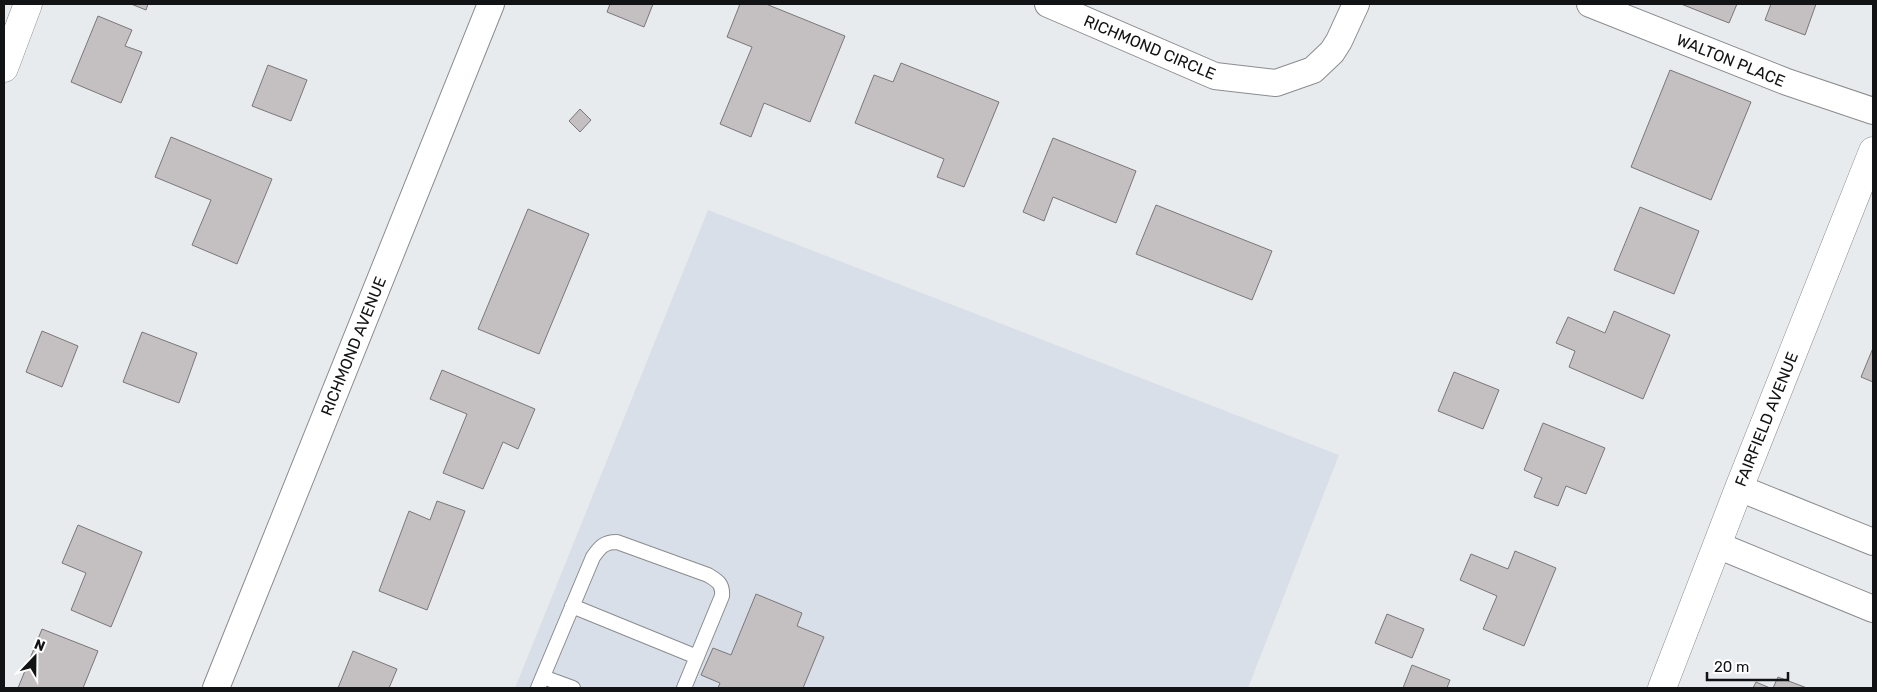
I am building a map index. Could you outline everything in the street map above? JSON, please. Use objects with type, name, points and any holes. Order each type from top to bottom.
[{"type":"street","points":[[4,68],[28,4]]},
{"type":"street","name":"RICHMOND AVENUE","points":[[216,688],[491,4]]},
{"type":"street","name":"RICHMOND CIRCLE","points":[[1048,4],[1215,76],[1276,83],[1313,70],[1332,52],[1356,4]]},
{"type":"street","name":"WALTON PLACE","points":[[1590,4],[1787,82],[1873,111]]},
{"type":"street","name":"FAIRFIELD AVENUE","points":[[1662,688],[1873,151]]},
{"type":"street","points":[[1739,488],[1873,542]]},
{"type":"street","points":[[1717,546],[1873,609]]},
{"type":"lane","points":[[573,688],[541,683],[593,557],[601,546],[607,542],[617,542],[720,582],[722,596],[684,688]]},
{"type":"lane","points":[[572,606],[697,657]]},
{"type":"shaded area","points":[[708,210],[1339,455],[1248,688],[515,688]]},
{"type":"building","points":[[131,4],[148,4],[146,10]]},
{"type":"building","points":[[610,4],[653,4],[644,27],[607,12]]},
{"type":"building","points":[[740,4],[766,4],[845,36],[810,122],[764,103],[751,137],[720,124],[752,47],[727,37]]},
{"type":"building","points":[[1681,4],[1737,4],[1729,23]]},
{"type":"building","points":[[1771,4],[1816,4],[1805,35],[1765,20]]},
{"type":"building","points":[[98,16],[132,30],[125,46],[142,52],[121,103],[71,82]]},
{"type":"building","points":[[901,63],[999,102],[964,187],[937,177],[944,159],[855,123],[874,75],[893,82]]},
{"type":"building","points":[[268,65],[307,80],[291,121],[252,106]]},
{"type":"building","points":[[1670,70],[1751,102],[1711,200],[1631,167]]},
{"type":"building","points":[[580,109],[591,120],[580,132],[569,121]]},
{"type":"building","points":[[171,137],[272,179],[237,264],[192,245],[211,200],[155,177]]},
{"type":"building","points":[[1053,138],[1136,171],[1116,223],[1053,197],[1044,221],[1023,212]]},
{"type":"building","points":[[1156,205],[1272,251],[1252,300],[1136,254]]},
{"type":"building","points":[[1640,207],[1699,231],[1674,294],[1614,270]]},
{"type":"building","points":[[528,209],[589,234],[539,354],[478,329]]},
{"type":"building","points":[[1614,311],[1670,335],[1643,399],[1569,367],[1575,351],[1556,343],[1568,317],[1605,333]]},
{"type":"building","points":[[42,331],[78,346],[62,387],[26,372]]},
{"type":"building","points":[[142,332],[197,353],[179,403],[123,382]]},
{"type":"building","points":[[1873,348],[1873,382],[1861,377]]},
{"type":"building","points":[[442,370],[535,409],[518,449],[503,442],[483,489],[443,473],[467,414],[430,399]]},
{"type":"building","points":[[1454,372],[1499,390],[1483,429],[1438,411]]},
{"type":"building","points":[[1543,423],[1605,448],[1586,494],[1566,486],[1558,506],[1534,497],[1542,478],[1524,470]]},
{"type":"building","points":[[437,501],[465,511],[427,610],[379,591],[409,511],[430,520]]},
{"type":"building","points":[[78,525],[142,552],[111,627],[71,610],[86,573],[62,563]]},
{"type":"building","points":[[1515,551],[1556,568],[1524,646],[1483,629],[1497,596],[1460,580],[1471,554],[1508,569]]},
{"type":"building","points":[[756,594],[802,613],[797,626],[824,637],[803,688],[718,688],[720,683],[701,675],[713,648],[731,655]]},
{"type":"building","points":[[1387,614],[1424,629],[1412,658],[1375,643]]},
{"type":"building","points":[[42,629],[98,651],[83,688],[18,688]]},
{"type":"building","points":[[353,651],[397,669],[389,688],[338,688]]},
{"type":"building","points":[[1412,665],[1450,680],[1447,688],[1403,688]]},
{"type":"building","points":[[1778,677],[1807,688],[1773,688]]},
{"type":"building","points":[[1756,682],[1770,688],[1753,688]]}]
